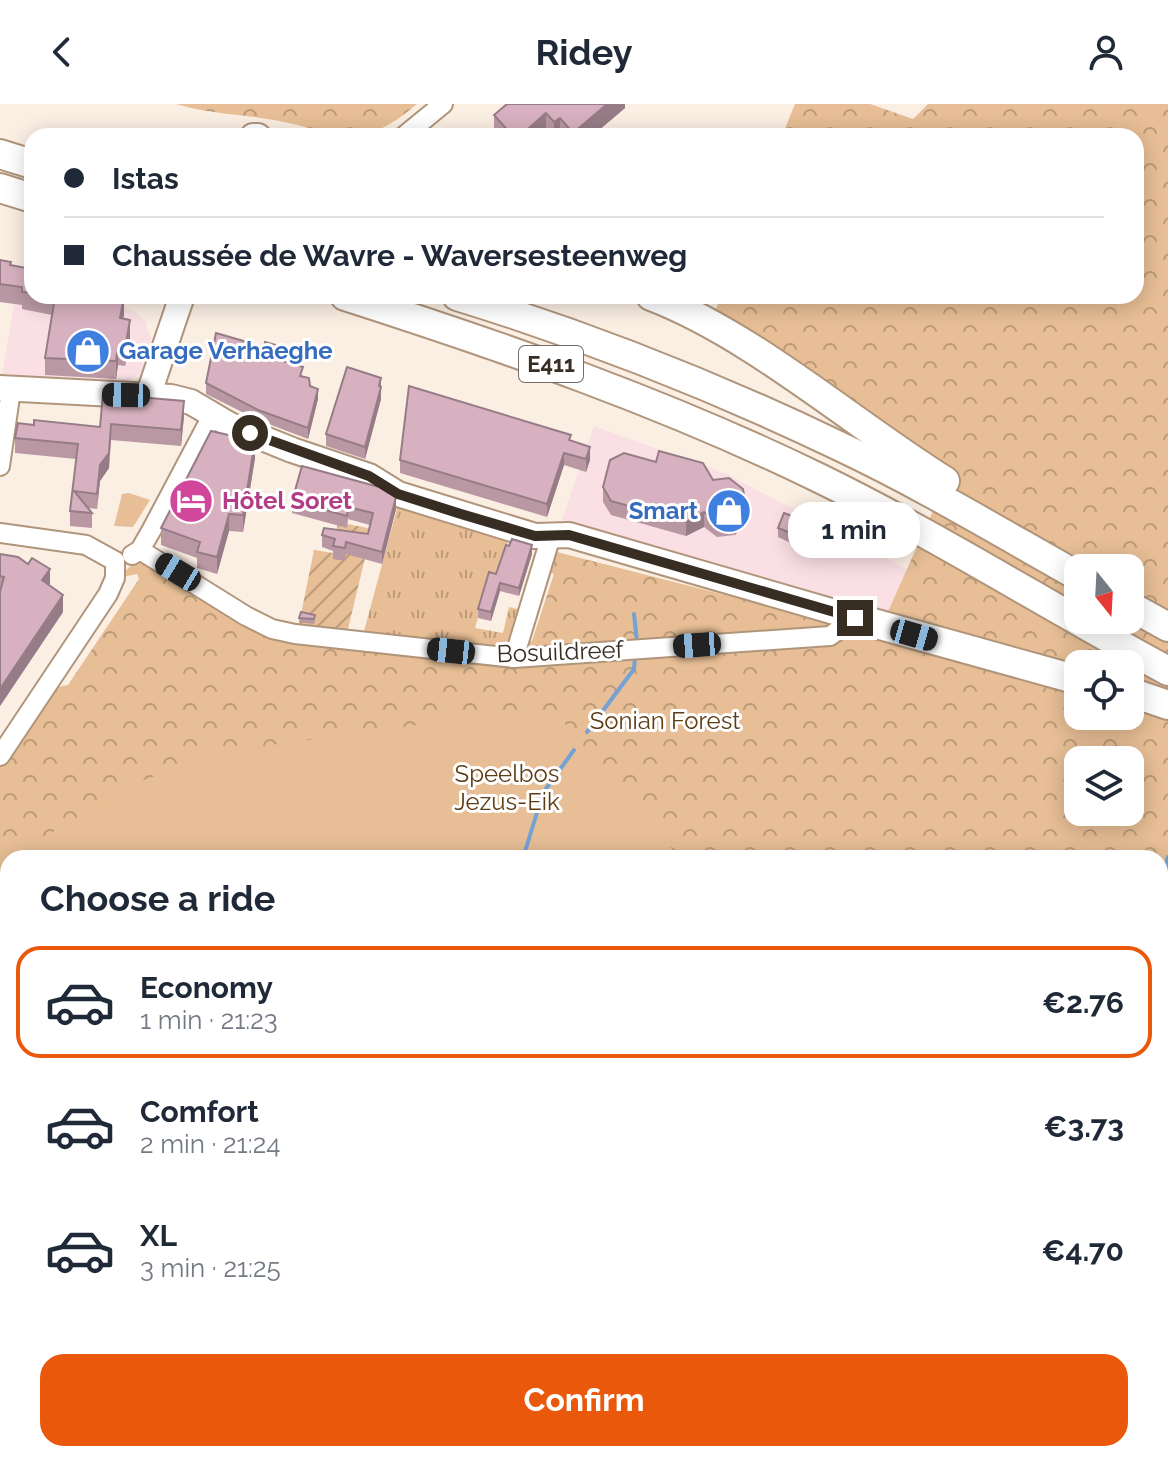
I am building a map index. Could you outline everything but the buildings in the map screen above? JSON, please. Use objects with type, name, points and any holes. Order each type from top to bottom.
[{"type":"highway","points":[[0,154],[24,162]]},
{"type":"highway","points":[[0,188],[24,196]]},
{"type":"highway","name":"E411","points":[[369,304],[611,385],[752,447],[901,520],[1168,671]]},
{"type":"highway","name":"E411","points":[[480,304],[621,352],[789,423],[975,518],[1064,568]]},
{"type":"highway","points":[[667,304],[741,342],[887,445],[958,490],[975,518]]},
{"type":"highway","points":[[1144,614],[1168,627]]},
{"type":"highway","points":[[848,623],[1064,677]]},
{"type":"highway","points":[[1144,697],[1168,705]]},
{"type":"main road","points":[[148,396],[179,304]]},
{"type":"main road","points":[[5,389],[148,396],[191,402],[292,450],[369,476],[398,494],[535,536],[569,535],[594,542],[848,623]]},
{"type":"street","points":[[414,128],[443,104]]},
{"type":"street","points":[[0,466],[5,389]]},
{"type":"street","points":[[115,561],[140,550],[213,414]]},
{"type":"street","points":[[0,533],[86,545],[115,561]]},
{"type":"street","points":[[514,658],[551,536]]},
{"type":"street","name":"Bosuildreef","points":[[140,550],[272,629],[514,658],[830,636],[848,623]]},
{"type":"street","points":[[0,756],[108,594],[115,578],[115,561]]},
{"type":"shaded area","points":[[19,277],[24,284],[24,304],[112,304],[135,312],[145,320],[151,339],[141,373],[127,382],[2,374]]},
{"type":"shaded area","points":[[594,426],[727,474],[896,563],[1040,647],[870,608],[562,520]]},
{"type":"green space","points":[[176,104],[417,104],[382,128],[307,128]]},
{"type":"green space","name":"Sonian Forest","points":[[795,104],[870,104],[913,119],[928,104],[1168,104],[1168,850],[0,850],[0,766],[52,688],[68,685],[139,579],[137,574],[122,577],[128,568],[148,557],[273,639],[401,655],[504,663],[533,648],[526,642],[532,641],[554,574],[546,571],[553,551],[878,634],[949,475],[714,314],[718,304],[1144,304],[1144,128],[785,128]]},
{"type":"green space","points":[[129,493],[150,500],[133,527],[114,526],[122,494]]},
{"type":"green space","points":[[398,505],[509,539],[498,574],[491,572],[475,628],[503,633],[509,607],[522,610],[512,640],[500,649],[363,635]]},
{"type":"green space","points":[[338,522],[372,529],[347,633],[298,629],[314,550],[333,553]]},
{"type":"green space","name":"Speelbos Jezus-Eik","points":[[509,718],[564,723],[673,850],[21,850],[144,780],[205,758],[271,745],[447,721]]},
{"type":"waterway","points":[[634,614],[637,641]]},
{"type":"waterway","points":[[587,732],[634,669],[635,658]]},
{"type":"waterway","points":[[525,850],[543,793],[574,750]]},
{"type":"place","name":"Garage Verhaeghe","points":[[88,351]]},
{"type":"place","name":"Hôtel Soret","points":[[191,501]]},
{"type":"place","name":"Smart","points":[[729,511]]},
{"type":"route","points":[[250,433],[369,476],[398,494],[461,514],[535,536],[569,535],[855,618]]}]
